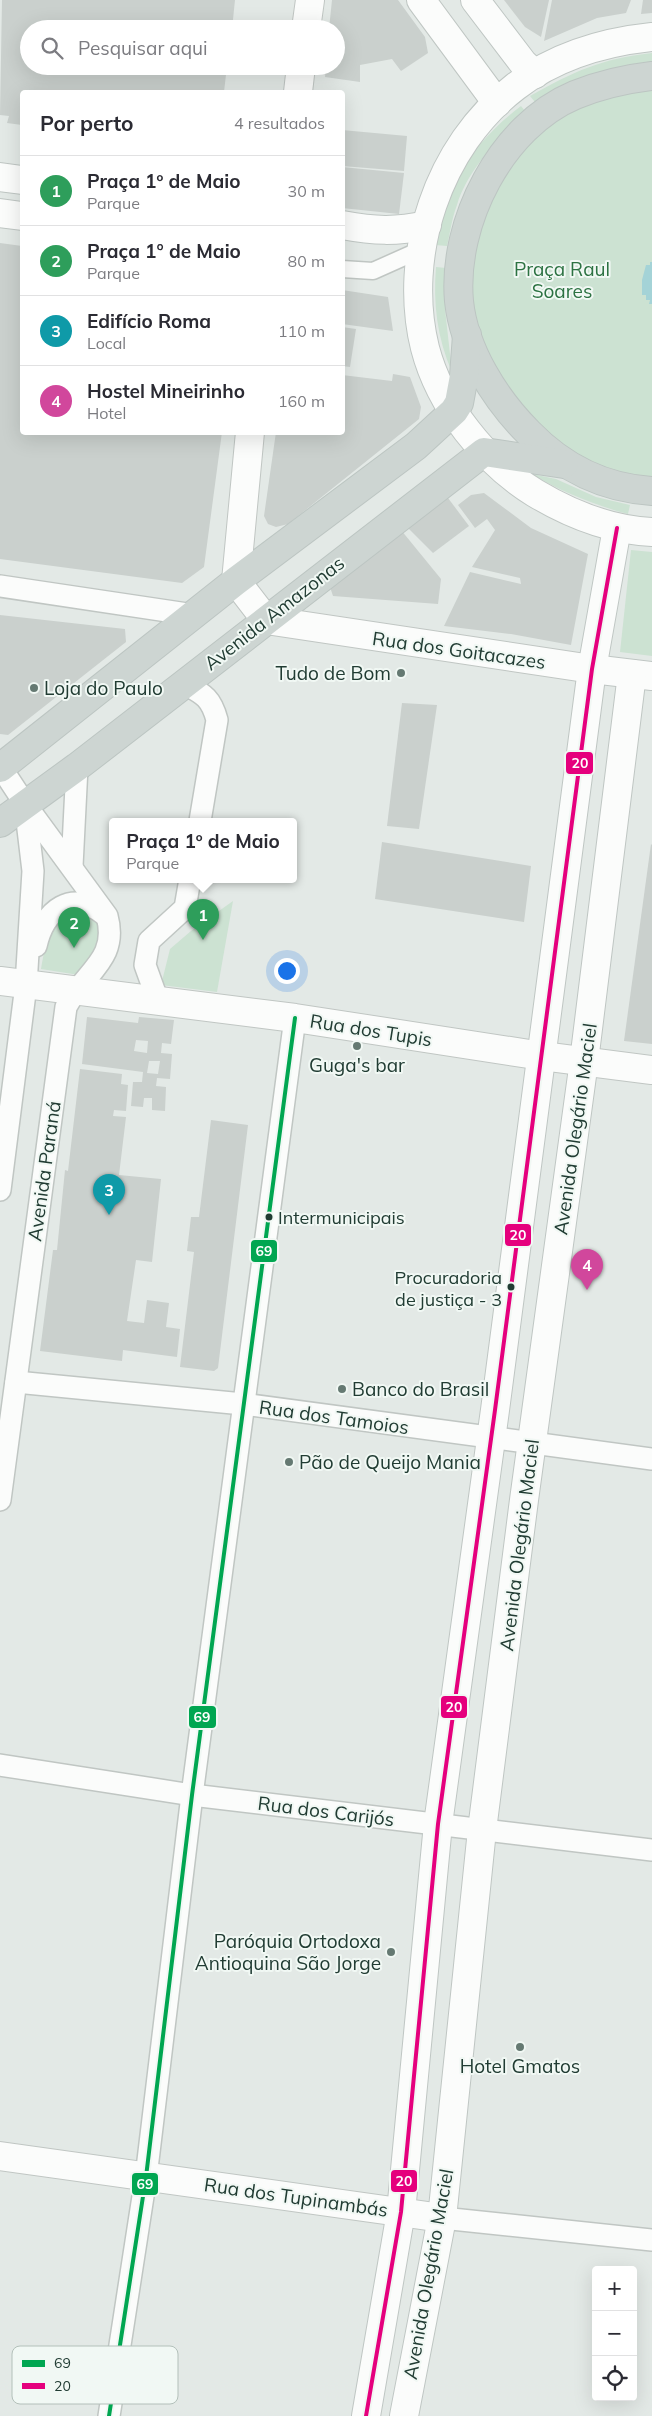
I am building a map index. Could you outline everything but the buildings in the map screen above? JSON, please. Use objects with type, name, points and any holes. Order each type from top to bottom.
[{"type":"main road","points":[[307,20],[310,0]]},
{"type":"main road","points":[[421,0],[497,103]]},
{"type":"main road","points":[[475,0],[524,63],[535,74]]},
{"type":"main road","points":[[652,37],[604,44],[557,62],[535,74],[515,87],[497,103],[464,141],[441,182],[423,237],[419,316],[426,350],[438,381],[454,411],[484,452],[514,480],[560,508],[617,528],[652,532]]},
{"type":"main road","points":[[298,90],[300,75]]},
{"type":"main road","points":[[652,76],[623,80],[574,96],[539,117],[500,156],[474,204],[463,247],[459,301],[467,335],[490,385],[503,406],[537,441],[564,464],[606,484],[652,491]]},
{"type":"main road","points":[[0,177],[20,180]]},
{"type":"main road","points":[[0,213],[20,216]]},
{"type":"main road","points":[[345,226],[370,230],[400,231],[423,237]]},
{"type":"main road","points":[[0,767],[236,581],[416,446],[454,411],[459,403],[464,376],[467,335]]},
{"type":"main road","points":[[250,435],[236,581],[266,620]]},
{"type":"main road","points":[[484,452],[564,464]]},
{"type":"main road","name":"Avenida Amazonas","points":[[0,823],[77,767],[183,683],[484,452]]},
{"type":"main road","name":"Avenida Olegário Maciel","points":[[366,2416],[401,2212],[438,1824],[491,1440],[592,669],[617,528]]},
{"type":"main road","name":"Rua dos Goitacazes","points":[[266,620],[642,675]]},
{"type":"main road","name":"Avenida Olegário Maciel","points":[[404,2416],[442,2218],[482,1830],[532,1444],[584,1061],[642,675]]},
{"type":"main road","name":"Rua dos Tupis","points":[[13,983],[295,1018],[542,1056],[652,1070]]},
{"type":"main road","name":"Rua dos Tupinambás","points":[[0,2156],[442,2218]]},
{"type":"street","points":[[345,270],[373,271],[423,237]]},
{"type":"street","points":[[0,586],[194,615]]},
{"type":"street","points":[[183,683],[207,697],[214,707],[217,720],[201,818]]},
{"type":"street","name":"Avenida Paraná","points":[[0,767],[107,916],[111,941],[105,956],[74,991],[66,1007],[0,1500]]},
{"type":"street","points":[[72,866],[77,767]]},
{"type":"street","name":"Avenida Paraná","points":[[0,1190],[13,983],[33,871],[25,804]]},
{"type":"street","points":[[158,1001],[145,965],[149,941],[185,908],[189,883]]},
{"type":"street","points":[[13,983],[38,938],[45,920],[56,909],[69,903],[81,903],[94,906],[107,916]]},
{"type":"street","points":[[120,2346],[146,2177],[192,1795],[295,1018]]},
{"type":"street","name":"Rua dos Tamoios","points":[[16,1382],[243,1404],[491,1440],[652,1460]]},
{"type":"street","name":"Rua dos Carijós","points":[[0,1765],[192,1795],[652,1850]]},
{"type":"street","name":"Rua dos Tupinambás","points":[[442,2218],[652,2240]]},
{"type":"green space","points":[[652,53],[652,62],[605,70],[563,87],[535,102],[530,96],[588,67],[617,59]]},
{"type":"green space","name":"Praça Raul Soares","points":[[652,88],[652,479],[606,469],[573,455],[558,446],[503,387],[496,377],[482,345],[475,312],[473,278],[477,244],[486,211],[501,181],[522,153],[547,128],[571,113],[610,97]]},
{"type":"green space","points":[[521,106],[525,111],[505,131],[468,179],[455,210],[447,246],[435,245],[449,194],[462,168],[485,139]]},
{"type":"green space","points":[[436,267],[446,268],[445,309],[452,372],[437,320],[435,294]]},
{"type":"green space","points":[[532,474],[556,479],[596,497],[630,505],[628,514],[578,497]]},
{"type":"green space","points":[[631,550],[652,552],[652,656],[620,652]]},
{"type":"green space","points":[[233,901],[217,992],[161,985],[170,949],[191,931]]},
{"type":"green space","points":[[72,910],[100,917],[105,940],[79,975],[41,969],[47,942],[52,930]]},
{"type":"water","points":[[650,262],[652,262],[652,304],[649,304],[650,300],[646,300],[646,295],[642,295],[642,280],[646,265],[650,265]]},
{"type":"transit line","name":"20","points":[[366,2416],[401,2212],[438,1824],[495,1410],[592,669],[617,528]]},
{"type":"transit line","name":"69","points":[[120,2346],[146,2177],[192,1795],[295,1018]]},
{"type":"transit line","name":"69","points":[[109,2416],[111,2404]]},
{"type":"place","name":"Tudo de Bom","points":[[401,673]]},
{"type":"place","name":"Loja do Paulo","points":[[34,688]]},
{"type":"place","name":"Praça 1º de Maio","points":[[203,940]]},
{"type":"place","name":"Praça 1° de Maio","points":[[74,948]]},
{"type":"place","name":"Guga's bar","points":[[357,1046]]},
{"type":"place","name":"Edifício Roma","points":[[109,1215]]},
{"type":"place","name":"Intermunicipais","points":[[269,1217]]},
{"type":"place","name":"Procuradoria de justiça - 3","points":[[511,1287]]},
{"type":"place","name":"Hostel Mineirinho","points":[[587,1290]]},
{"type":"place","name":"Banco do Brasil","points":[[342,1389]]},
{"type":"place","name":"Pão de Queijo Mania","points":[[289,1462]]},
{"type":"place","name":"Paróquia Ortodoxa Antioquina São Jorge","points":[[391,1952]]},
{"type":"place","name":"Hotel Gmatos","points":[[520,2047]]}]
